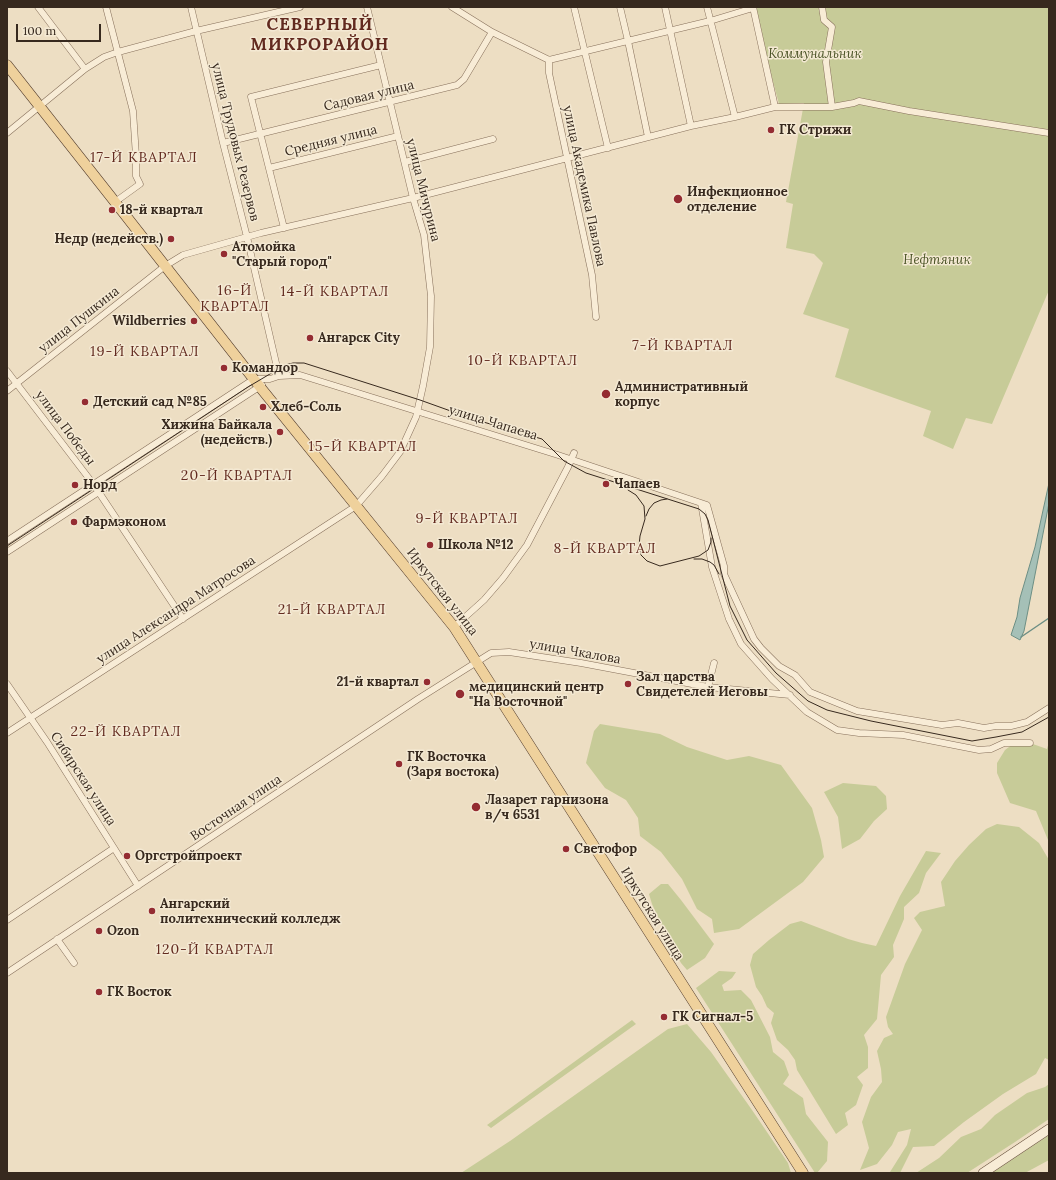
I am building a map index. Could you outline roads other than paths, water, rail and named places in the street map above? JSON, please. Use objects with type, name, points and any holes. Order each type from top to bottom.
[{"type":"main road","name":"Иркутская улица","points":[[7,65],[257,383],[454,626],[584,832],[803,1173]]},
{"type":"street","points":[[38,7],[85,69]]},
{"type":"street","points":[[106,7],[133,111],[136,176],[140,184],[115,202]]},
{"type":"street","name":"улица Трудовых Резервов","points":[[190,7],[247,237],[279,376]]},
{"type":"street","points":[[7,133],[85,69],[104,58],[118,52],[196,31],[300,7]]},
{"type":"street","name":"улица Мичурина","points":[[356,506],[382,476],[400,452],[418,411],[430,347],[431,296],[424,235],[413,198],[367,7]]},
{"type":"street","points":[[452,7],[492,32],[549,60],[710,21],[753,7],[775,107]]},
{"type":"street","points":[[574,7],[608,148]]},
{"type":"street","points":[[620,7],[648,137]]},
{"type":"street","points":[[665,7],[691,126]]},
{"type":"street","points":[[707,7],[735,117]]},
{"type":"street","points":[[822,7],[824,20],[832,27],[826,62],[832,106]]},
{"type":"street","name":"Садовая улица","points":[[223,143],[390,103],[457,85],[464,79],[492,32]]},
{"type":"street","name":"улица Академика Павлова","points":[[549,60],[549,73],[592,275],[596,317]]},
{"type":"street","points":[[284,228],[251,97],[381,65]]},
{"type":"street","name":"улица Пушкина","points":[[7,391],[165,266],[183,255],[247,237],[413,198],[691,126],[775,107],[832,106],[859,101],[909,111],[1049,133]]},
{"type":"street","name":"Средняя улица","points":[[269,168],[398,136]]},
{"type":"street","points":[[405,162],[493,139]]},
{"type":"street","name":"улица Победы","points":[[7,371],[94,484],[183,619]]},
{"type":"street","name":"улица Чапаева","points":[[270,379],[279,376],[300,375],[572,459],[704,504]]},
{"type":"street","points":[[7,541],[94,484],[257,383],[270,379]]},
{"type":"street","points":[[7,552],[257,383],[270,379]]},
{"type":"street","points":[[454,626],[484,600],[503,578],[527,545],[574,453]]},
{"type":"street","points":[[704,504],[712,567],[729,618],[742,644],[772,678],[807,712],[837,730],[859,733],[903,735],[979,750],[990,749],[1004,743],[1030,743]]},
{"type":"street","points":[[704,504],[724,566],[724,574],[754,639],[779,666],[794,675],[810,692],[856,711],[942,725],[958,723],[984,728],[1011,726],[1027,722],[1049,708]]},
{"type":"street","name":"улица Александра Матросова","points":[[7,733],[356,506]]},
{"type":"street","name":"улица Чкалова","points":[[478,662],[491,652],[508,652],[581,663],[708,687],[790,695]]},
{"type":"street","name":"Восточная улица","points":[[7,973],[418,699],[478,662]]},
{"type":"street","points":[[708,687],[714,663]]},
{"type":"street","name":"Сибирская улица","points":[[7,684],[30,717],[138,886]]},
{"type":"street","points":[[7,920],[114,848]]},
{"type":"street","points":[[57,939],[74,963]]},
{"type":"street","points":[[983,1173],[1049,1129]]},
{"type":"water","points":[[1049,483],[1049,503],[1024,631],[1020,640],[1011,635],[1035,547]]},
{"type":"waterway","points":[[1021,637],[1049,618]]},
{"type":"tram line","points":[[7,546],[248,387],[285,365],[304,363],[420,400],[473,419],[542,439],[564,461],[586,473],[699,509],[705,514],[708,520],[730,606],[747,640],[776,673],[808,701],[827,710],[871,721],[972,741],[1022,732],[1049,717]]},
{"type":"tram line","points":[[628,490],[636,495],[644,506],[645,519],[639,546],[641,555],[647,561],[660,566],[699,556],[708,550],[711,538]]},
{"type":"tram line","points":[[646,516],[654,503],[667,499]]},
{"type":"tram line","points":[[694,559],[702,559],[710,562],[714,565],[719,574]]},
{"type":"place","name":"ГК Стрижи","points":[[771,130]]},
{"type":"place","name":"Инфекционное отделение","points":[[678,199]]},
{"type":"place","name":"18-й квартал","points":[[112,210]]},
{"type":"place","name":"Недр (недейств.)","points":[[171,239]]},
{"type":"place","name":"Атомойка \"Старый город\"","points":[[224,254]]},
{"type":"place","name":"Wildberries","points":[[194,321]]},
{"type":"place","name":"Ангарск City","points":[[310,338]]},
{"type":"place","name":"Командор","points":[[224,368]]},
{"type":"place","name":"Административный корпус","points":[[606,394]]},
{"type":"place","name":"Детский сад №85","points":[[85,402]]},
{"type":"place","name":"Хлеб-Соль","points":[[263,407]]},
{"type":"place","name":"Хижина Байкала (недейств.)","points":[[280,432]]},
{"type":"place","name":"Чапаев","points":[[606,484]]},
{"type":"place","name":"Норд","points":[[75,485]]},
{"type":"place","name":"Фармэконом","points":[[74,522]]},
{"type":"place","name":"Школа №12","points":[[430,545]]},
{"type":"place","name":"21-й квартал","points":[[427,682]]},
{"type":"place","name":"Зал царства Свидетелей Иеговы","points":[[628,684]]},
{"type":"place","name":"медицинский центр \"На Восточной\"","points":[[460,694]]},
{"type":"place","name":"ГК Восточка (Заря востока)","points":[[399,764]]},
{"type":"place","name":"Лазарет гарнизона в/ч 6531","points":[[476,807]]},
{"type":"place","name":"Светофор","points":[[566,849]]},
{"type":"place","name":"Оргстройпроект","points":[[127,856]]},
{"type":"place","name":"Ангарский политехнический колледж","points":[[152,911]]},
{"type":"place","name":"Ozon","points":[[99,931]]},
{"type":"place","name":"ГК Восток","points":[[99,992]]},
{"type":"place","name":"ГК Сигнал-5","points":[[664,1017]]},
{"type":"district","name":"СЕВЕРНЫЙ МИКРОРАЙОН","points":[[320,35]]},
{"type":"district","name":"17-Й КВАРТАЛ","points":[[144,158]]},
{"type":"district","name":"14-Й КВАРТАЛ","points":[[335,292]]},
{"type":"district","name":"16-Й КВАРТАЛ","points":[[235,300]]},
{"type":"district","name":"7-Й КВАРТАЛ","points":[[683,346]]},
{"type":"district","name":"19-Й КВАРТАЛ","points":[[145,352]]},
{"type":"district","name":"10-Й КВАРТАЛ","points":[[523,361]]},
{"type":"district","name":"15-Й КВАРТАЛ","points":[[363,447]]},
{"type":"district","name":"20-Й КВАРТАЛ","points":[[237,476]]},
{"type":"district","name":"9-Й КВАРТАЛ","points":[[467,519]]},
{"type":"district","name":"8-Й КВАРТАЛ","points":[[605,549]]},
{"type":"district","name":"21-Й КВАРТАЛ","points":[[332,610]]},
{"type":"district","name":"22-Й КВАРТАЛ","points":[[126,732]]},
{"type":"district","name":"120-Й КВАРТАЛ","points":[[215,950]]},
{"type":"park label","name":"Коммунальник","points":[[815,54]]},
{"type":"park label","name":"Нефтяник","points":[[937,260]]}]
